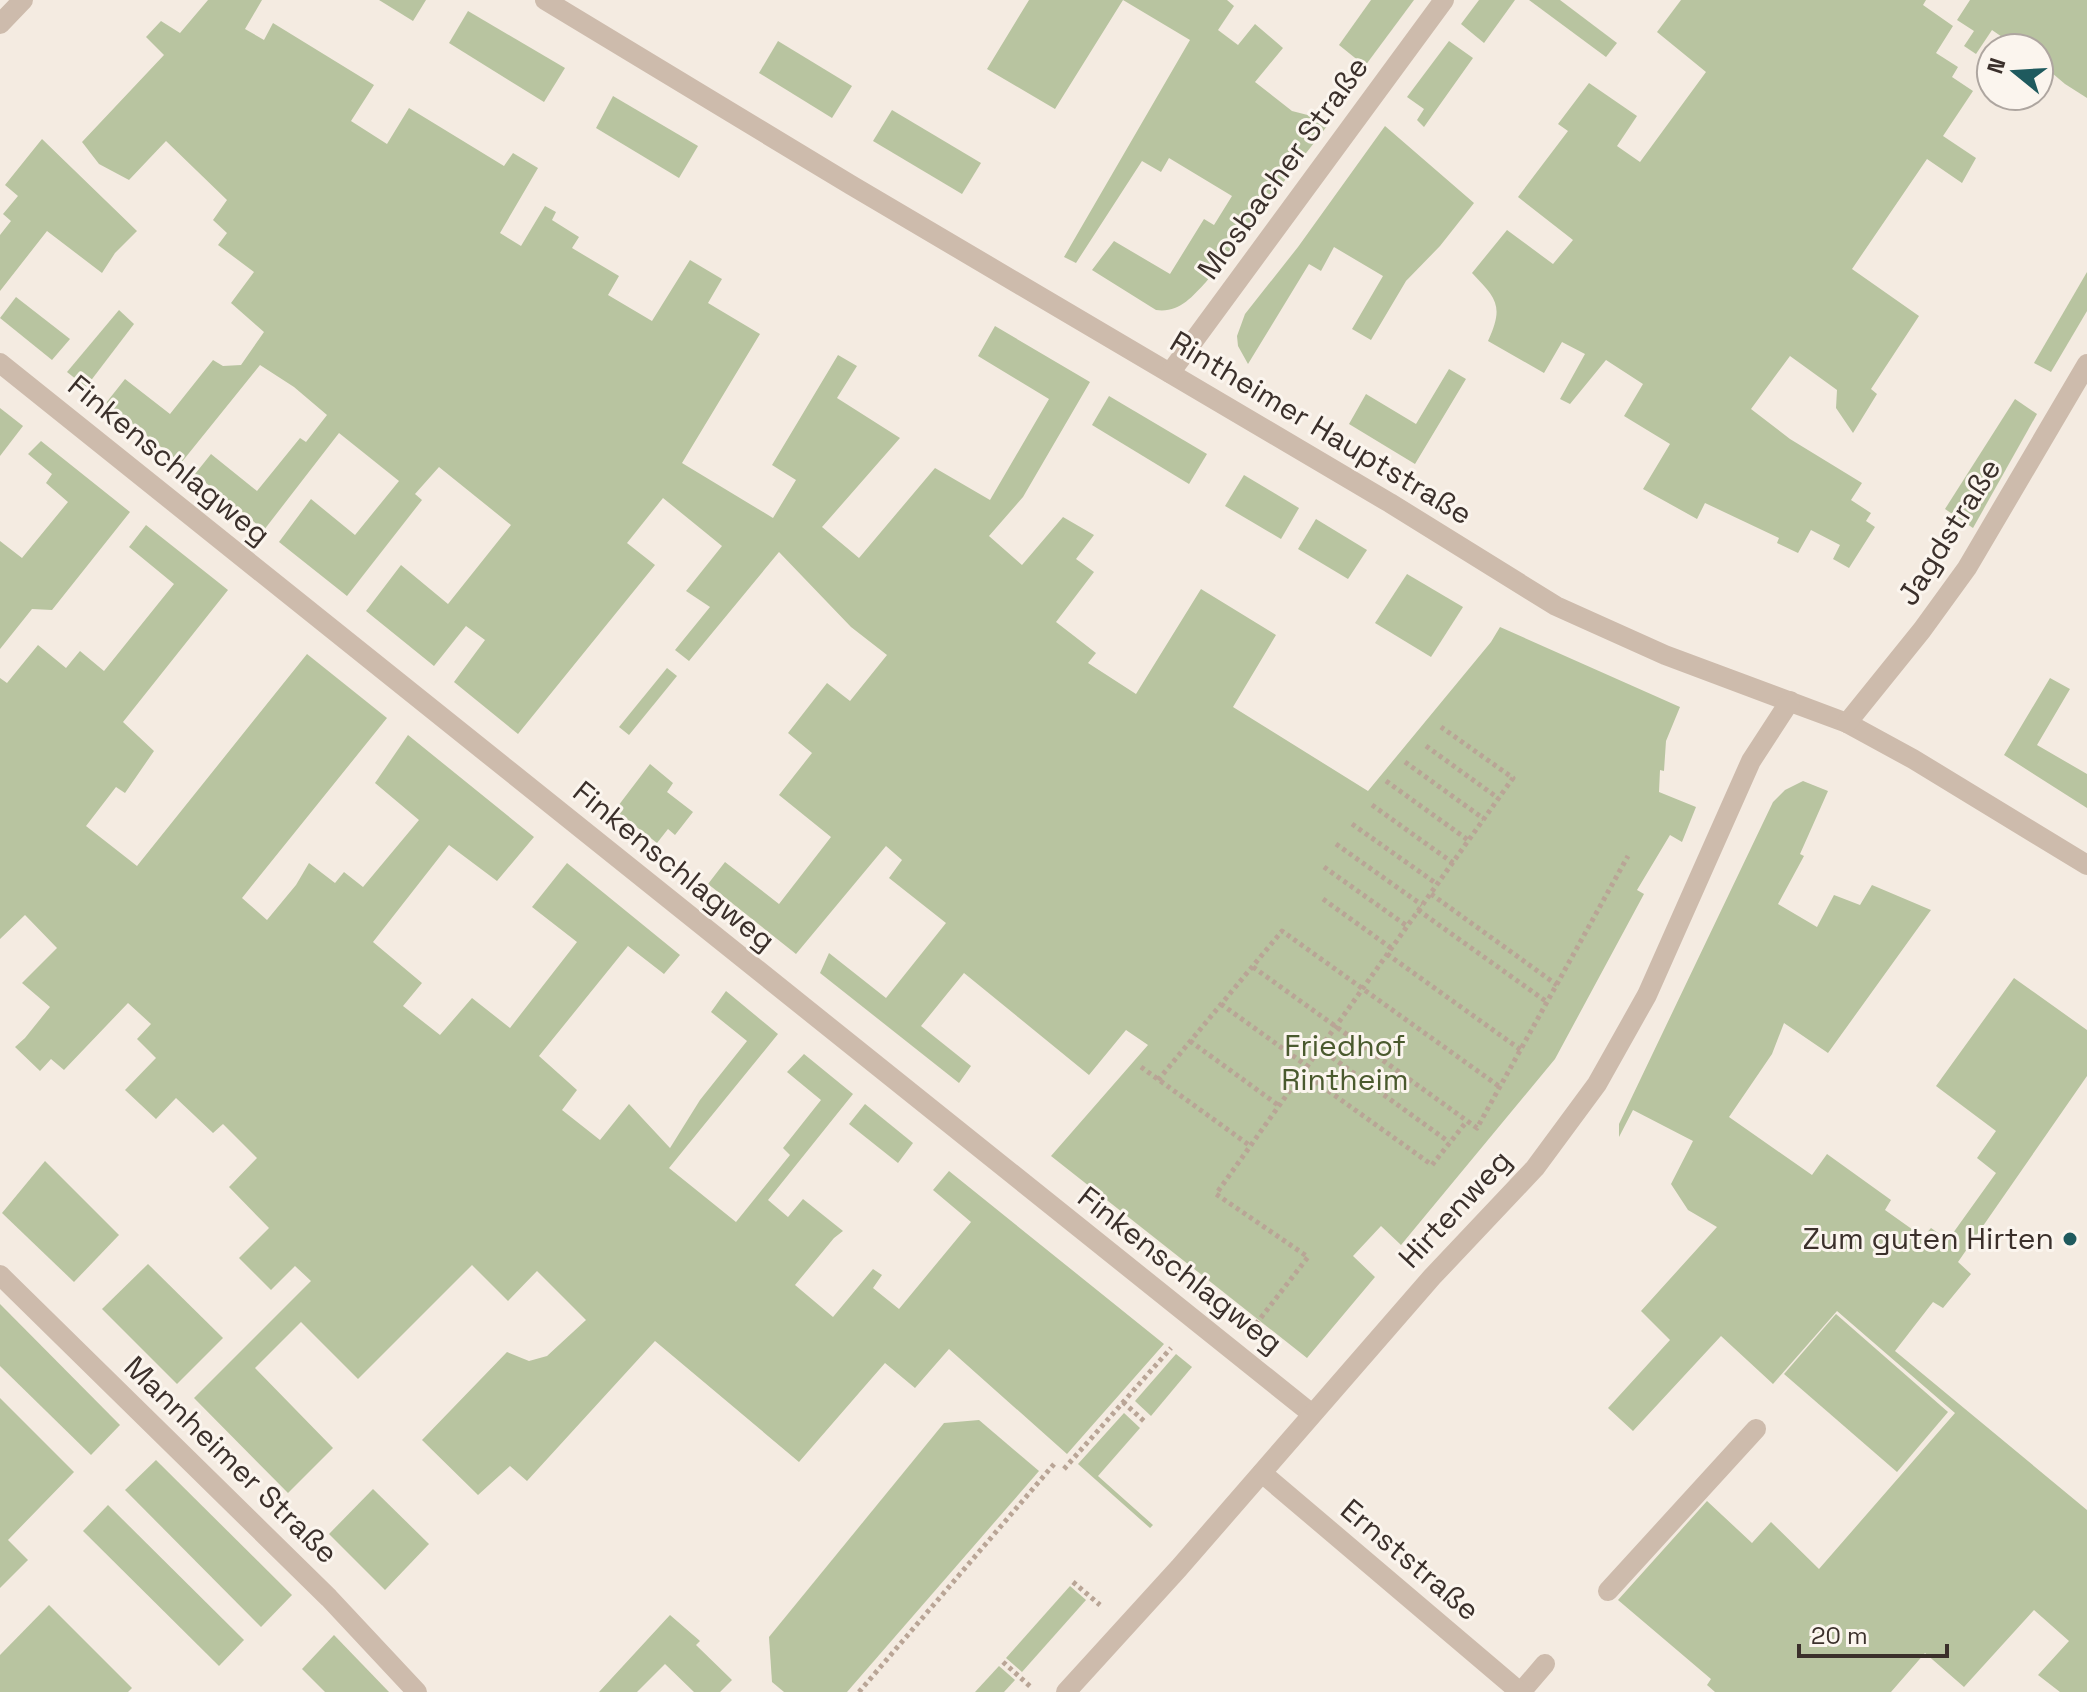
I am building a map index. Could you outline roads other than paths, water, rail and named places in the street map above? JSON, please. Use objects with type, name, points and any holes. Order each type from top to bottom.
[{"type":"street","points":[[0,24],[23,0]]},
{"type":"street","name":"Rintheimer Hauptstraße","points":[[545,0],[851,185],[1390,503],[1556,606],[1665,655],[1847,723],[1913,759],[2087,865]]},
{"type":"street","name":"Mosbacher Straße","points":[[1170,373],[1444,0]]},
{"type":"street","name":"Finkenschlagweg","points":[[0,363],[1312,1414]]},
{"type":"street","name":"Jagdstraße","points":[[1847,723],[1967,568],[2087,364]]},
{"type":"street","name":"Hirtenweg","points":[[1066,1692],[1432,1277],[1535,1168],[1597,1084],[1647,995],[1751,761],[1790,701]]},
{"type":"street","name":"Mannheimer Straße","points":[[0,1275],[329,1598],[417,1692]]},
{"type":"street","points":[[1608,1591],[1756,1429]]},
{"type":"street","name":"Ernststraße","points":[[1262,1473],[1521,1692]]},
{"type":"street","points":[[1521,1692],[1545,1664]]},
{"type":"place","name":"Zum guten Hirten","points":[[2070,1239]]},
{"type":"park label","name":"Friedhof Rintheim","points":[[1345,1063]]}]
